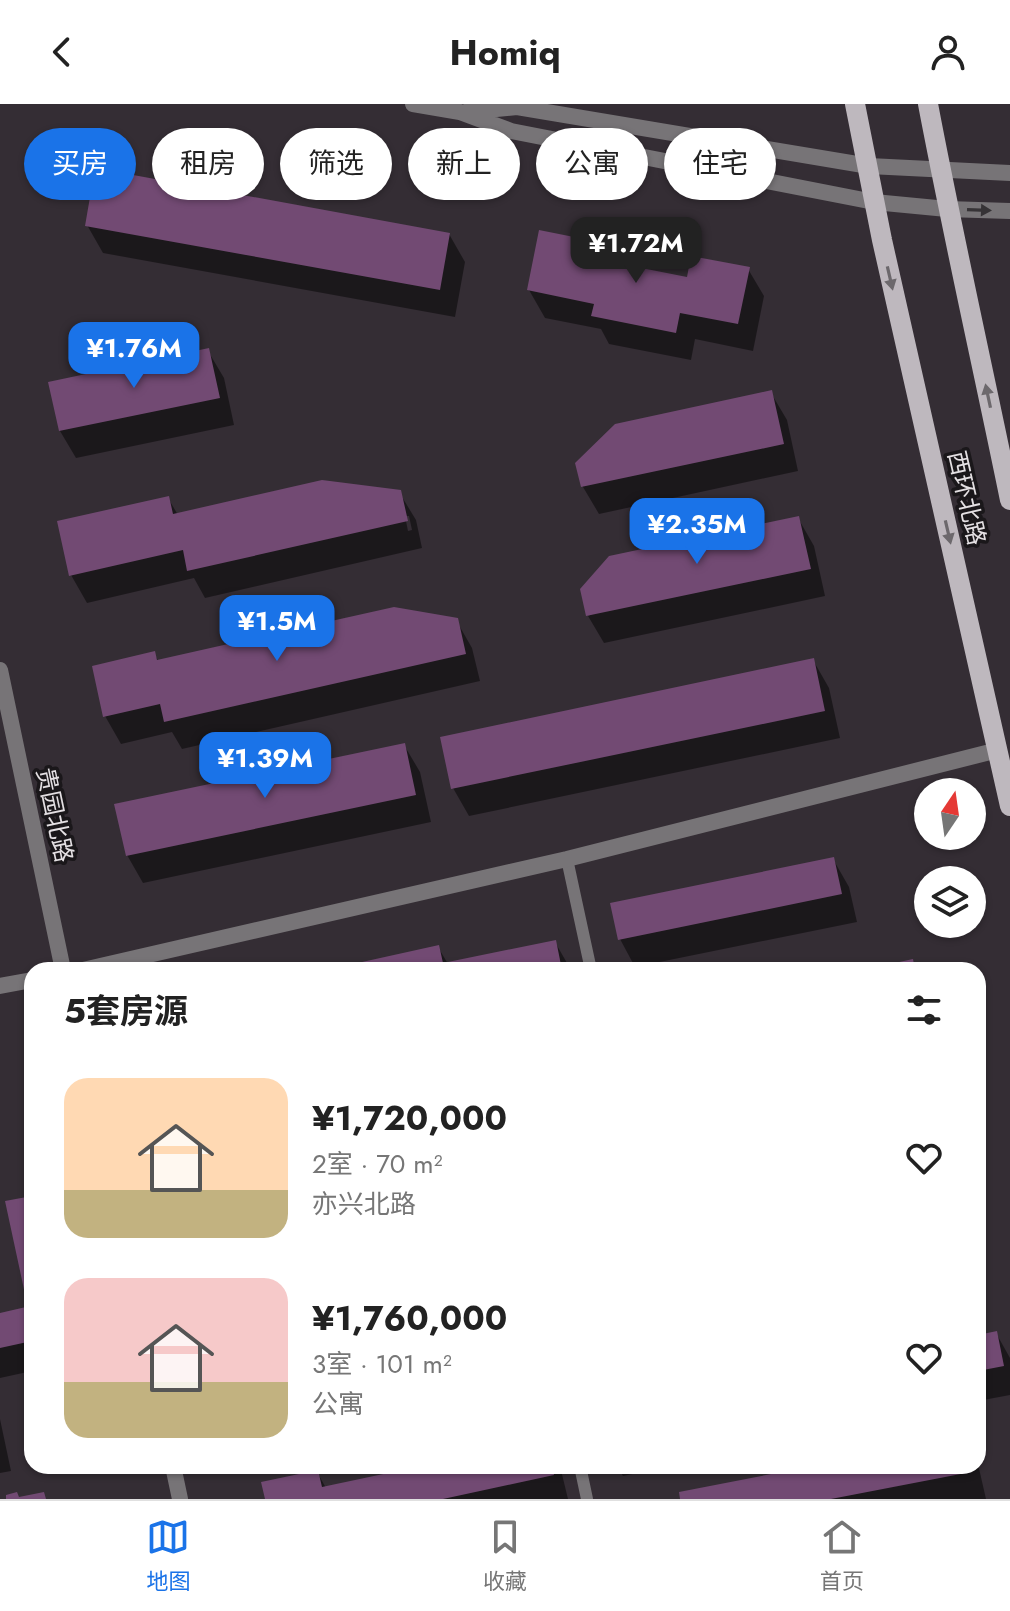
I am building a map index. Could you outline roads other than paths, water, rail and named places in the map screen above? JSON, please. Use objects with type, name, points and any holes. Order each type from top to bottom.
[{"type":"main road","name":"西环北路","points":[[855,104],[874,202],[1010,806]]},
{"type":"main road","name":"西环北路","points":[[928,104],[947,209],[1010,500]]},
{"type":"street","points":[[413,104],[460,112],[511,131],[874,202],[1010,211]]},
{"type":"street","points":[[460,112],[517,107],[869,166],[1010,173]]},
{"type":"street","name":"贵园北路","points":[[0,670],[61,962]]},
{"type":"street","points":[[118,962],[567,859],[998,750]]},
{"type":"street","points":[[0,986],[24,982]]},
{"type":"street","points":[[175,1474],[180,1499]]},
{"type":"lane","points":[[567,859],[589,962]]},
{"type":"lane","points":[[582,1474],[587,1499]]}]
